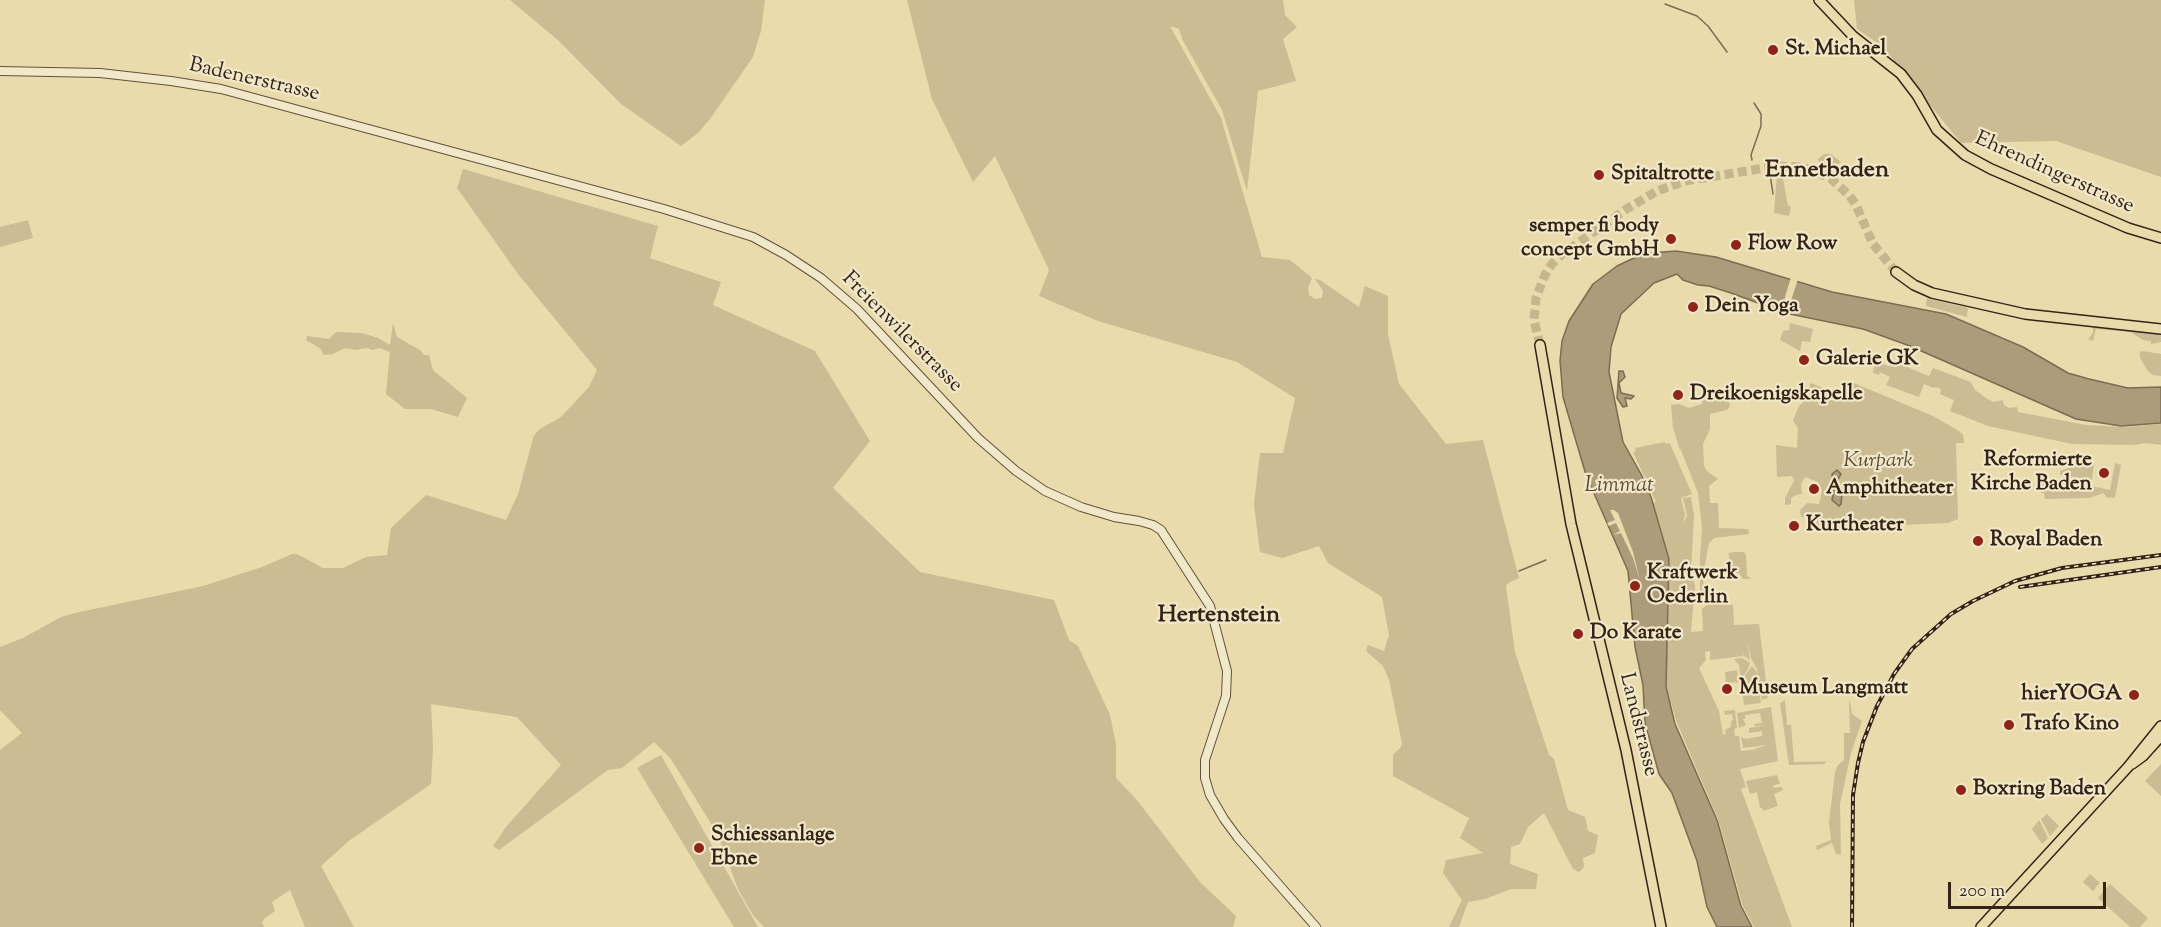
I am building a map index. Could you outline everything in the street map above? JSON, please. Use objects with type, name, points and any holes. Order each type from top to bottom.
[{"type":"main road","name":"Ehrendingerstrasse","points":[[1819,0],[1853,36],[1901,74],[1917,95],[1937,130],[1965,155],[1991,169],[2128,228],[2161,238]]},
{"type":"main road","points":[[1899,275],[1932,293],[2025,314],[2161,329]]},
{"type":"main road","name":"Landstrasse","points":[[1540,348],[1573,532],[1628,759],[1661,927]]},
{"type":"main road","points":[[1981,927],[2128,767],[2161,726]]},
{"type":"main road","points":[[2128,767],[2141,758],[2161,736]]},
{"type":"street","name":"Badenerstrasse","points":[[0,71],[100,74],[221,89],[493,162]]},
{"type":"street","name":"Freienwilerstrasse","points":[[493,162],[716,224],[753,237],[786,255],[821,278],[851,304],[978,438],[1016,471],[1045,491],[1081,507],[1153,525],[1161,530],[1210,606],[1227,671],[1226,696],[1205,760],[1205,778],[1210,795],[1238,838],[1316,927]]},
{"type":"green space","points":[[510,0],[765,0],[761,31],[753,57],[710,119],[698,133],[681,146],[621,104],[559,41]]},
{"type":"green space","points":[[907,0],[1283,0],[1285,15],[1297,27],[1283,39],[1296,81],[1258,91],[1247,191],[1222,110],[1182,39],[1179,29],[1170,26],[1221,118],[1262,257],[1290,260],[1312,278],[1308,288],[1309,295],[1315,299],[1322,298],[1323,291],[1315,279],[1320,280],[1359,307],[1365,286],[1388,296],[1388,334],[1399,384],[1446,444],[1483,440],[1519,578],[1506,586],[1515,652],[1549,755],[1554,759],[1568,810],[1585,817],[1588,831],[1598,835],[1595,853],[1583,858],[1584,867],[1579,872],[1573,869],[1544,813],[1528,827],[1520,844],[1511,847],[1510,864],[1538,874],[1536,889],[1511,889],[1485,899],[1468,902],[1459,927],[1449,927],[1462,900],[1443,873],[1446,860],[1483,853],[1460,838],[1469,818],[1393,776],[1393,755],[1402,743],[1389,680],[1383,666],[1366,651],[1368,645],[1384,651],[1389,635],[1382,597],[1328,563],[1319,546],[1282,558],[1260,552],[1254,504],[1260,453],[1283,453],[1295,398],[1237,362],[1098,321],[1039,296],[1049,270],[995,156],[973,182],[932,99]]},
{"type":"green space","points":[[1854,0],[2161,0],[2161,177],[2056,141],[1961,143],[1883,47],[1857,29]]},
{"type":"green space","points":[[1824,154],[1831,154],[1841,162],[1832,169],[1827,164],[1819,162],[1818,159]]},
{"type":"green space","points":[[463,169],[658,226],[650,258],[721,282],[713,305],[815,351],[870,441],[833,488],[920,572],[1054,600],[1069,640],[1078,646],[1110,715],[1116,744],[1116,778],[1136,799],[1200,882],[1236,916],[1233,927],[764,927],[753,915],[738,889],[719,838],[710,822],[671,759],[654,742],[622,768],[608,770],[499,850],[493,846],[506,827],[561,765],[517,717],[431,704],[433,747],[431,784],[350,840],[321,866],[354,927],[305,927],[290,890],[272,902],[275,911],[264,919],[262,922],[264,927],[0,927],[0,750],[22,733],[0,710],[0,647],[23,638],[61,617],[203,586],[262,567],[292,554],[297,554],[323,568],[343,568],[366,557],[387,555],[391,528],[426,495],[506,520],[518,494],[534,435],[561,417],[589,387],[597,370],[518,274],[457,188]]},
{"type":"green space","points":[[1777,174],[1782,174],[1788,205],[1791,207],[1789,216],[1774,213]]},
{"type":"green space","points":[[28,220],[33,238],[0,247],[0,227]]},
{"type":"green space","points":[[1927,298],[1968,308],[1967,317],[1926,306]]},
{"type":"green space","points":[[393,323],[397,337],[420,350],[424,355],[429,355],[433,370],[467,398],[458,417],[431,409],[405,409],[386,394],[390,352],[379,348],[355,350],[345,348],[333,354],[323,355],[321,349],[306,340],[307,336],[329,339],[336,332],[362,333],[390,345]]},
{"type":"green space","points":[[1790,323],[1813,329],[1810,342],[1802,341],[1800,351],[1780,340],[1783,331],[1789,330]]},
{"type":"green space","points":[[2093,325],[2161,332],[2161,342],[2151,344],[2151,341],[2143,340],[2130,332],[2096,329],[2093,341],[2088,339],[2093,333]]},
{"type":"green space","points":[[2142,351],[2161,354],[2161,376],[2153,375],[2148,371],[2140,358]]},
{"type":"green space","points":[[1870,356],[1881,359],[1880,363],[1889,366],[1897,363],[1929,376],[1933,368],[1971,382],[1975,390],[1986,398],[1993,402],[2003,400],[2004,405],[2009,408],[2017,407],[2018,412],[2086,425],[2125,427],[2161,424],[2161,445],[2145,443],[2135,445],[2072,444],[1988,426],[1950,411],[1954,400],[1940,394],[1941,389],[1924,384],[1919,397],[1886,385],[1890,377],[1880,372],[1879,375],[1873,373],[1874,366],[1867,364]]},
{"type":"green space","name":"Kurpark","points":[[1849,381],[1933,416],[1963,435],[1964,443],[1956,443],[1958,519],[1948,523],[1810,529],[1808,518],[1801,517],[1800,510],[1807,503],[1819,504],[1822,491],[1818,482],[1805,477],[1801,484],[1802,494],[1791,498],[1791,504],[1785,505],[1785,498],[1794,481],[1792,476],[1777,477],[1776,445],[1797,448],[1798,428],[1793,421],[1799,406],[1809,397],[1810,383],[1842,395]]},
{"type":"green space","points":[[1721,390],[1730,406],[1727,410],[1710,414],[1710,429],[1703,444],[1704,466],[1718,479],[1709,486],[1710,503],[1718,503],[1719,528],[1748,529],[1749,534],[1714,538],[1709,543],[1703,575],[1704,595],[1702,597],[1700,559],[1702,528],[1698,493],[1681,450],[1684,447],[1680,450],[1673,428],[1671,405],[1680,404],[1689,408],[1702,404],[1703,400],[1715,397]]},
{"type":"green space","points":[[1665,442],[1671,446],[1692,494],[1681,498],[1685,515],[1683,524],[1687,516],[1683,498],[1691,497],[1694,516],[1691,572],[1695,586],[1691,632],[1703,631],[1702,609],[1716,597],[1728,605],[1733,605],[1734,625],[1759,624],[1768,698],[1762,700],[1757,669],[1751,658],[1747,640],[1750,660],[1744,656],[1742,651],[1743,656],[1710,660],[1710,651],[1705,652],[1706,660],[1699,668],[1719,711],[1723,735],[1726,734],[1725,730],[1731,727],[1733,720],[1732,714],[1725,715],[1724,711],[1735,710],[1737,728],[1734,729],[1735,736],[1739,736],[1741,751],[1767,745],[1743,748],[1741,737],[1746,739],[1762,736],[1762,731],[1749,733],[1749,728],[1766,725],[1755,726],[1754,724],[1762,723],[1760,713],[1745,715],[1743,719],[1746,725],[1739,728],[1737,713],[1771,707],[1778,761],[1740,769],[1746,787],[1741,789],[1792,927],[1754,927],[1743,906],[1718,819],[1677,723],[1666,686],[1670,559],[1653,503],[1656,502],[1633,452],[1636,451],[1635,448]]},
{"type":"green space","points":[[2079,461],[2094,464],[2091,486],[2110,490],[2115,463],[2121,465],[2115,498],[2106,497],[2104,493],[2089,498],[2045,499],[2044,493],[2041,493],[2040,483],[2058,486],[2059,492],[2067,487],[2086,490],[2088,479],[2060,475],[2060,471]]},
{"type":"green space","points":[[1744,552],[1746,555],[1747,576],[1752,579],[1743,579],[1739,573],[1730,573],[1729,553]]},
{"type":"green space","points":[[1742,658],[1750,663],[1741,680],[1739,665],[1734,659]]},
{"type":"green space","points":[[1752,666],[1757,672],[1761,703],[1744,705],[1741,681]]},
{"type":"green space","points":[[1737,670],[1739,682],[1726,683],[1725,672]]},
{"type":"green space","points":[[1785,700],[1787,725],[1791,725],[1794,762],[1825,761],[1825,764],[1789,765],[1780,703]]},
{"type":"green space","points":[[1850,701],[1852,714],[1862,721],[1851,753],[1840,804],[1841,855],[1836,854],[1832,843],[1817,850],[1816,846],[1831,840],[1829,822],[1835,772],[1844,760],[1844,733],[1850,733]]},
{"type":"green space","name":"Schiessanlage Ebne","points":[[661,755],[758,927],[734,927],[637,768]]},
{"type":"green space","points":[[2161,764],[2161,796],[2145,781]]},
{"type":"green space","points":[[1777,775],[1780,784],[1773,785],[1774,788],[1782,787],[1783,790],[1774,794],[1778,806],[1763,811],[1760,808],[1757,792],[1750,794],[1746,781]]},
{"type":"green space","points":[[2047,814],[2059,826],[2050,836],[2041,819]]},
{"type":"green space","points":[[2039,820],[2048,838],[2042,844],[2032,829]]},
{"type":"green space","points":[[2090,874],[2100,883],[2093,891],[2083,882]]},
{"type":"green space","points":[[2110,884],[2148,918],[2140,927],[2130,927],[2098,898]]},
{"type":"water","name":"Limmat","points":[[1676,251],[1716,257],[1832,292],[1946,314],[2023,347],[2068,373],[2128,388],[2161,387],[2161,423],[2121,426],[2076,419],[1910,346],[1863,329],[1785,313],[1731,293],[1683,280],[1677,274],[1654,283],[1621,314],[1611,347],[1609,372],[1623,442],[1651,497],[1669,559],[1666,687],[1675,724],[1717,820],[1741,906],[1752,927],[1717,927],[1707,907],[1697,861],[1672,793],[1659,774],[1645,723],[1643,685],[1635,647],[1628,571],[1586,475],[1563,397],[1560,361],[1562,341],[1569,321],[1593,284],[1617,266],[1634,258],[1650,253]]},
{"type":"water","points":[[1619,371],[1623,371],[1625,377],[1619,383],[1621,393],[1634,396],[1631,399],[1625,398],[1627,406],[1623,407],[1617,398]]},
{"type":"water","points":[[1837,470],[1841,474],[1835,484],[1842,494],[1839,506],[1832,500],[1834,490],[1832,474]]},
{"type":"pier","points":[[1791,277],[1798,279],[1786,316],[1780,314]]},
{"type":"pier","points":[[1610,510],[1618,513],[1633,552],[1640,580],[1621,533],[1613,535],[1620,531],[1616,523],[1609,526],[1607,523],[1615,520]]},
{"type":"waterway","points":[[1665,4],[1697,16],[1708,26],[1727,52]]},
{"type":"waterway","points":[[1752,160],[1751,155],[1761,126],[1761,114],[1754,103]]},
{"type":"waterway","points":[[1770,174],[1773,194]]},
{"type":"waterway","points":[[1519,571],[1546,560]]},
{"type":"tunnel","points":[[1540,345],[1534,320],[1536,298],[1552,264],[1561,255],[1625,210],[1657,191],[1685,181],[1777,166],[1801,167],[1817,172],[1831,179],[1849,195],[1856,205],[1873,244],[1896,272]]},
{"type":"railway","points":[[1852,927],[1853,795],[1858,763],[1863,742],[1877,706],[1894,674],[1912,649],[1951,614],[2015,581],[2062,568],[2161,555]]},
{"type":"railway","points":[[2020,587],[2161,567]]},
{"type":"place","name":"St. Michael","points":[[1773,50]]},
{"type":"place","name":"Spitaltrotte","points":[[1599,175]]},
{"type":"place","name":"semper fi body concept GmbH","points":[[1671,239]]},
{"type":"place","name":"Flow Row","points":[[1736,245]]},
{"type":"place","name":"Dein Yoga","points":[[1693,307]]},
{"type":"place","name":"Galerie GK","points":[[1804,360]]},
{"type":"place","name":"Dreikoenigskapelle","points":[[1678,395]]},
{"type":"place","name":"Reformierte Kirche Baden","points":[[2104,473]]},
{"type":"place","name":"Amphitheater","points":[[1814,489]]},
{"type":"place","name":"Kurtheater","points":[[1794,526]]},
{"type":"place","name":"Royal Baden","points":[[1978,541]]},
{"type":"place","name":"Kraftwerk Oederlin","points":[[1635,586]]},
{"type":"place","name":"Do Karate","points":[[1578,634]]},
{"type":"place","name":"Museum Langmatt","points":[[1727,689]]},
{"type":"place","name":"hierYOGA","points":[[2134,695]]},
{"type":"place","name":"Trafo Kino","points":[[2009,725]]},
{"type":"place","name":"Boxring Baden","points":[[1961,790]]},
{"type":"place","name":"Schiessanlage Ebne","points":[[699,848]]},
{"type":"district","name":"Ennetbaden","points":[[1827,172]]},
{"type":"district","name":"Hertenstein","points":[[1219,617]]}]
